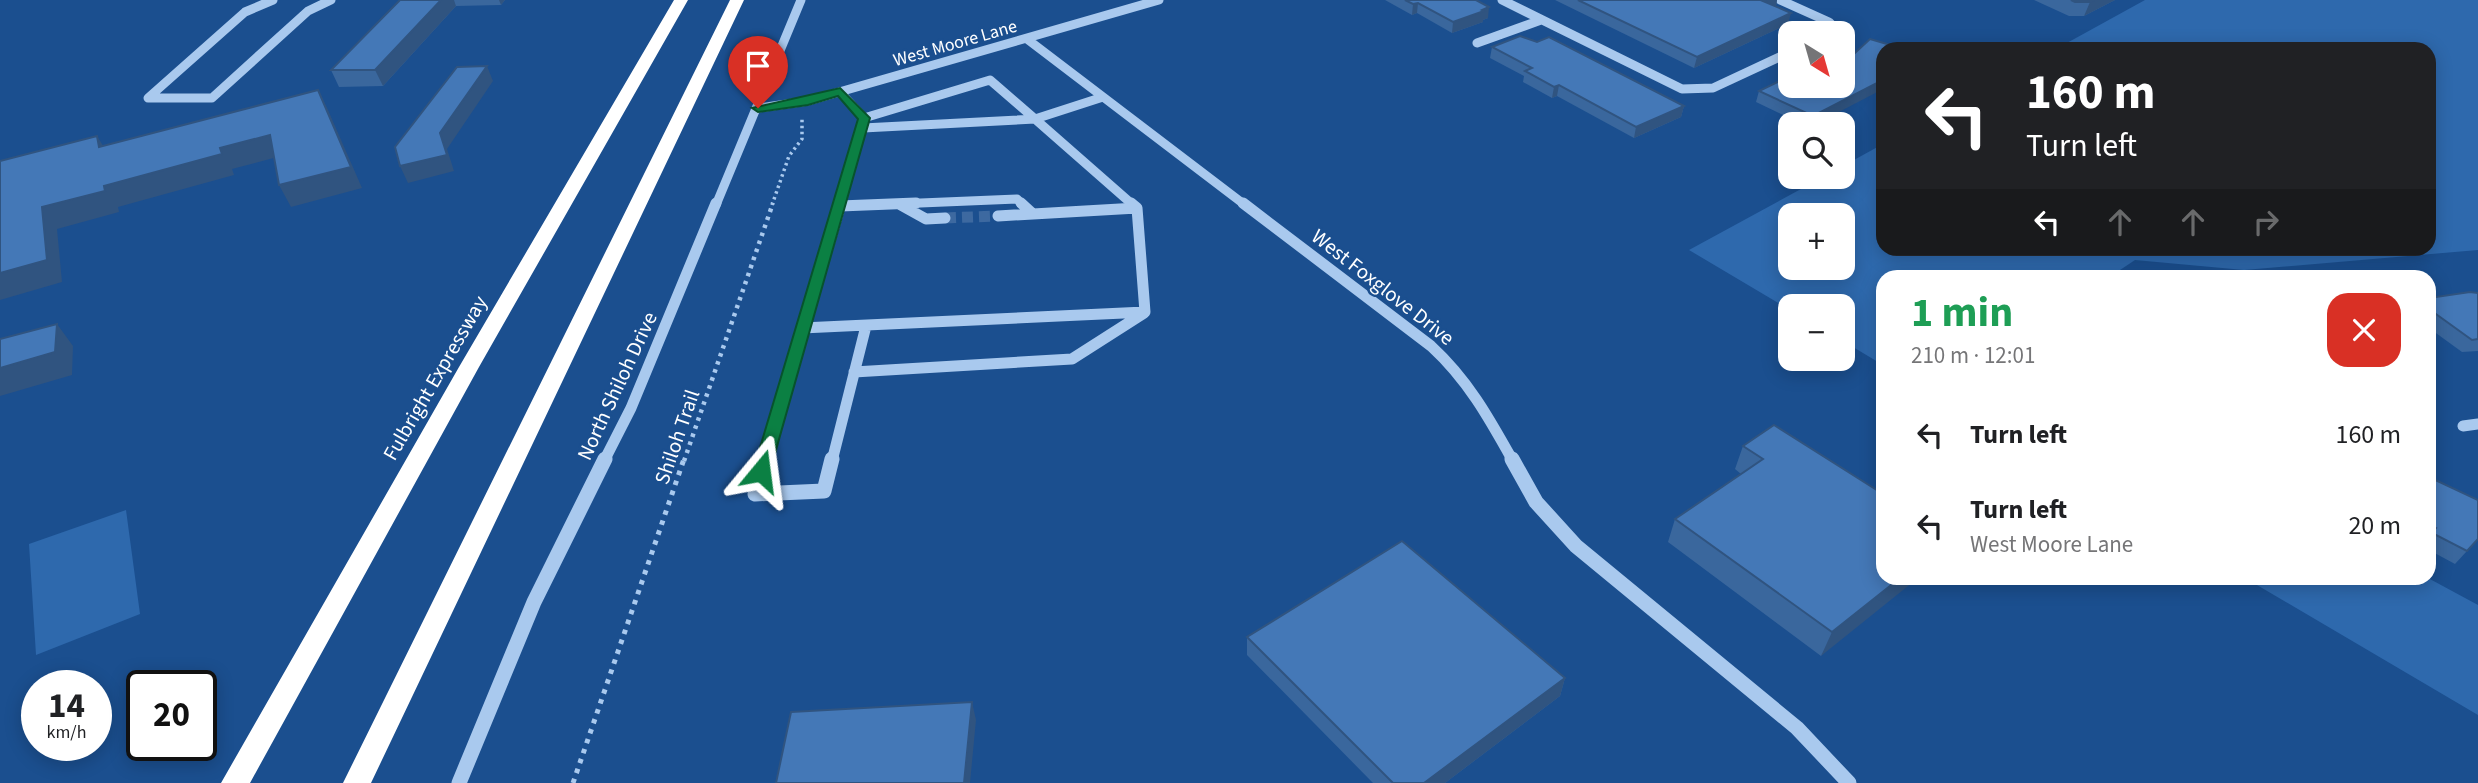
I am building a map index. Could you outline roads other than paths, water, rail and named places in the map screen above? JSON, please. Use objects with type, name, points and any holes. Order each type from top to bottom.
[{"type":"highway","name":"Fulbright Expressway","points":[[235,783],[469,367],[681,0]]},
{"type":"highway","points":[[357,783],[737,0]]},
{"type":"street","name":"North Shiloh Drive","points":[[459,783],[534,602],[631,408],[801,0]]},
{"type":"street","name":"West Moore Lane","points":[[758,108],[796,103],[840,92],[1159,0]]},
{"type":"street","points":[[1502,0],[1672,85],[1693,91],[1713,88],[1778,58]]},
{"type":"street","points":[[1780,0],[1827,21]]},
{"type":"street","points":[[1477,43],[1541,20]]},
{"type":"street","name":"West Foxglove Drive","points":[[1027,39],[1431,346],[1457,370],[1476,395],[1536,502],[1576,546],[1797,728],[1849,783]]},
{"type":"street","points":[[840,92],[863,123]]},
{"type":"street","points":[[863,123],[1035,119],[1103,97]]},
{"type":"street","points":[[1035,119],[1137,208],[1145,312]]},
{"type":"street","points":[[863,123],[755,494],[824,491],[866,326]]},
{"type":"street","points":[[840,206],[1017,199],[1033,214]]},
{"type":"street","points":[[899,203],[926,219],[945,218]]},
{"type":"street","points":[[998,216],[1137,208]]},
{"type":"street","points":[[802,328],[1145,312]]},
{"type":"street","points":[[854,372],[1072,359],[1145,312]]},
{"type":"street","points":[[2463,426],[2478,424]]},
{"type":"lane","points":[[273,0],[245,12],[148,98],[212,98],[308,11],[331,0]]},
{"type":"lane","points":[[863,123],[990,80],[1035,119]]},
{"type":"tunnel","points":[[945,218],[998,216]]}]
